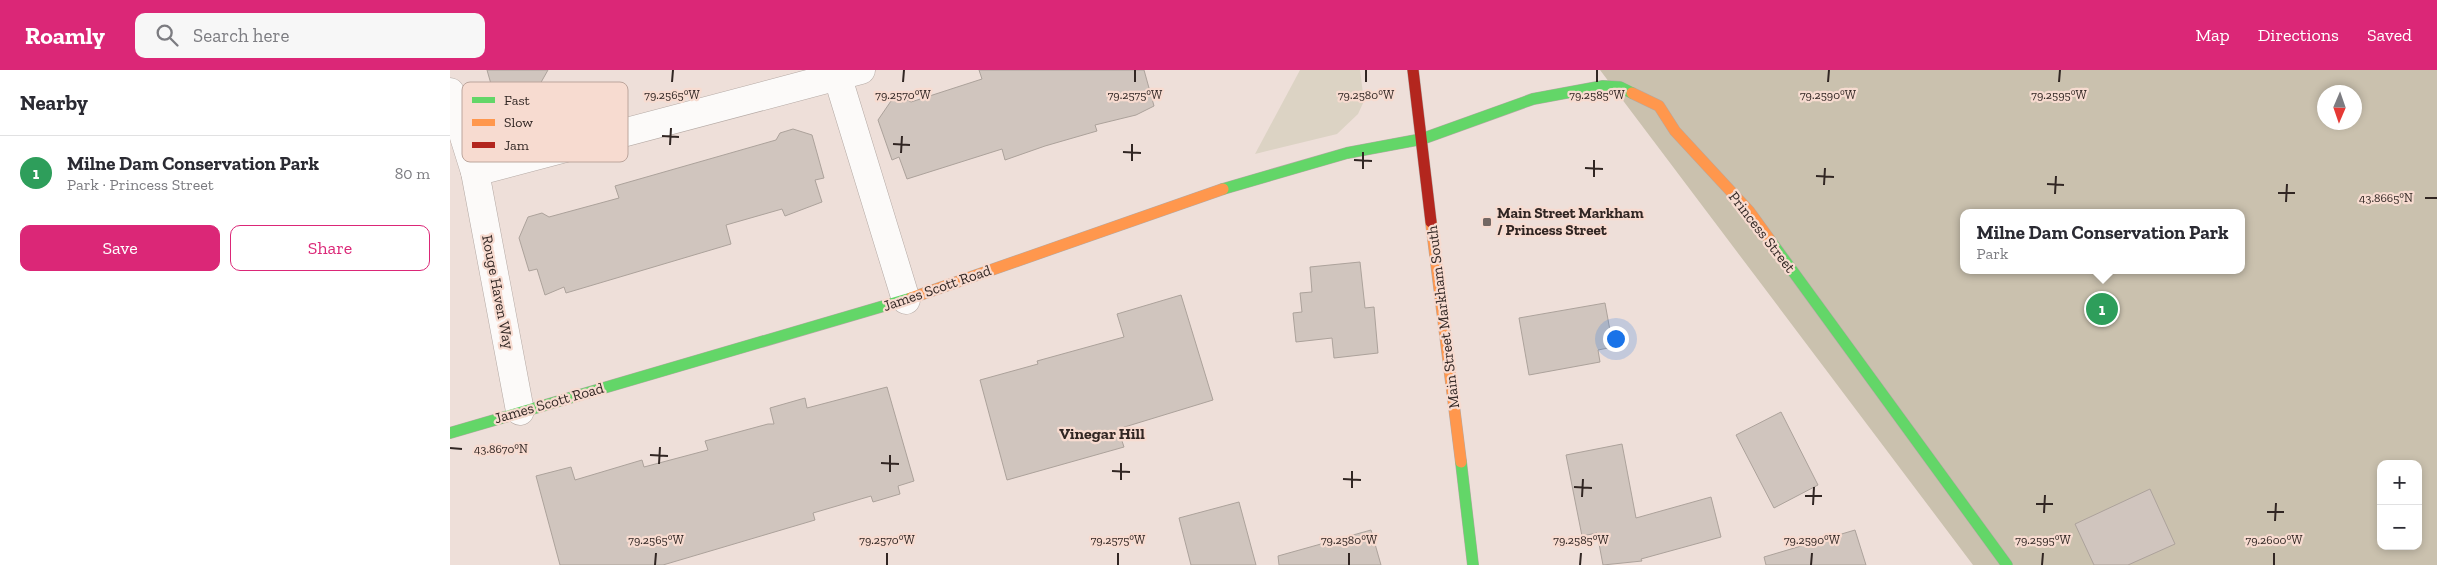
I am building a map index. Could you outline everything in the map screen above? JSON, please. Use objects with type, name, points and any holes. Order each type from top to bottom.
[{"type":"street","name":"Main Street Markham South","points":[[1413,70],[1473,565]]},
{"type":"street","points":[[628,132],[849,74],[906,300]]},
{"type":"street","name":"Princess Street","points":[[1422,139],[1533,99],[1603,86],[1620,87],[1659,106],[1675,131],[1749,211],[2007,565]]},
{"type":"street","name":"Rouge Haven Way","points":[[450,92],[462,130]]},
{"type":"street","name":"James Scott Road","points":[[450,433],[520,411],[906,300],[1197,196],[1347,153],[1422,139]]},
{"type":"street","name":"Rouge Haven Way","points":[[472,162],[520,411]]},
{"type":"street","points":[[475,172],[513,162]]},
{"type":"shaded area","points":[[1300,70],[1360,70],[1364,101],[1358,114],[1337,134],[1255,154]]},
{"type":"shaded area","points":[[1600,70],[2437,70],[2437,565],[1973,565]]},
{"type":"building","points":[[487,70],[548,70],[541,82],[490,82]]},
{"type":"building","points":[[979,70],[1144,70],[1154,106],[1136,115],[1095,125],[1097,131],[1005,160],[1002,149],[907,179],[899,157],[892,160],[878,120],[891,101],[904,98],[911,102],[982,79]]},
{"type":"building","points":[[793,129],[812,135],[824,178],[815,180],[822,202],[785,216],[782,209],[726,225],[731,244],[566,293],[564,287],[545,295],[537,269],[529,271],[519,238],[528,217],[542,213],[549,217],[619,198],[615,186],[776,140],[780,133]]},
{"type":"building","points":[[1360,262],[1365,308],[1374,307],[1378,353],[1334,358],[1332,338],[1296,342],[1293,313],[1302,312],[1300,293],[1312,292],[1310,267]]},
{"type":"building","points":[[1181,295],[1213,400],[1118,429],[1124,447],[1007,480],[980,380],[1038,364],[1037,361],[1124,337],[1117,314]]},
{"type":"building","points":[[1605,303],[1613,347],[1598,350],[1600,362],[1529,375],[1519,318]]},
{"type":"building","points":[[887,387],[914,481],[898,486],[900,494],[873,502],[871,496],[813,513],[815,520],[663,565],[560,565],[536,476],[571,467],[575,480],[642,460],[644,467],[708,450],[705,441],[774,424],[770,408],[805,398],[807,408]]},
{"type":"building","points":[[1781,412],[1818,485],[1774,508],[1736,435]]},
{"type":"building","points":[[1622,444],[1636,518],[1711,497],[1721,537],[1641,559],[1642,561],[1603,565],[1597,533],[1582,536],[1566,455]]},
{"type":"building","points":[[2150,489],[2175,544],[2128,565],[2094,565],[2075,524]]},
{"type":"building","points":[[1239,502],[1256,565],[1191,565],[1179,518]]},
{"type":"building","points":[[1371,530],[1381,565],[1279,565],[1278,556]]},
{"type":"building","points":[[1855,530],[1866,565],[1766,565],[1764,557]]},
{"type":"traffic: fast","points":[[1223,189],[1347,153],[1422,139],[1533,99],[1603,86],[1620,87],[1632,93]]},
{"type":"traffic: fast","points":[[1770,240],[2007,565]]},
{"type":"traffic: fast","points":[[450,433],[911,298]]},
{"type":"traffic: fast","points":[[1461,462],[1473,565]]},
{"type":"traffic: slow","points":[[1632,93],[1659,106],[1675,131],[1749,211],[1770,240]]},
{"type":"traffic: slow","points":[[911,298],[1223,189]]},
{"type":"traffic: slow","points":[[1431,222],[1461,462]]},
{"type":"traffic: jam","points":[[1413,70],[1431,222]]},
{"type":"place","name":"Main Street Markham / Princess Street","points":[[1487,222]]},
{"type":"place","name":"Milne Dam Conservation Park","points":[[2102,309]]},
{"type":"district","name":"Vinegar Hill","points":[[1102,433]]}]
